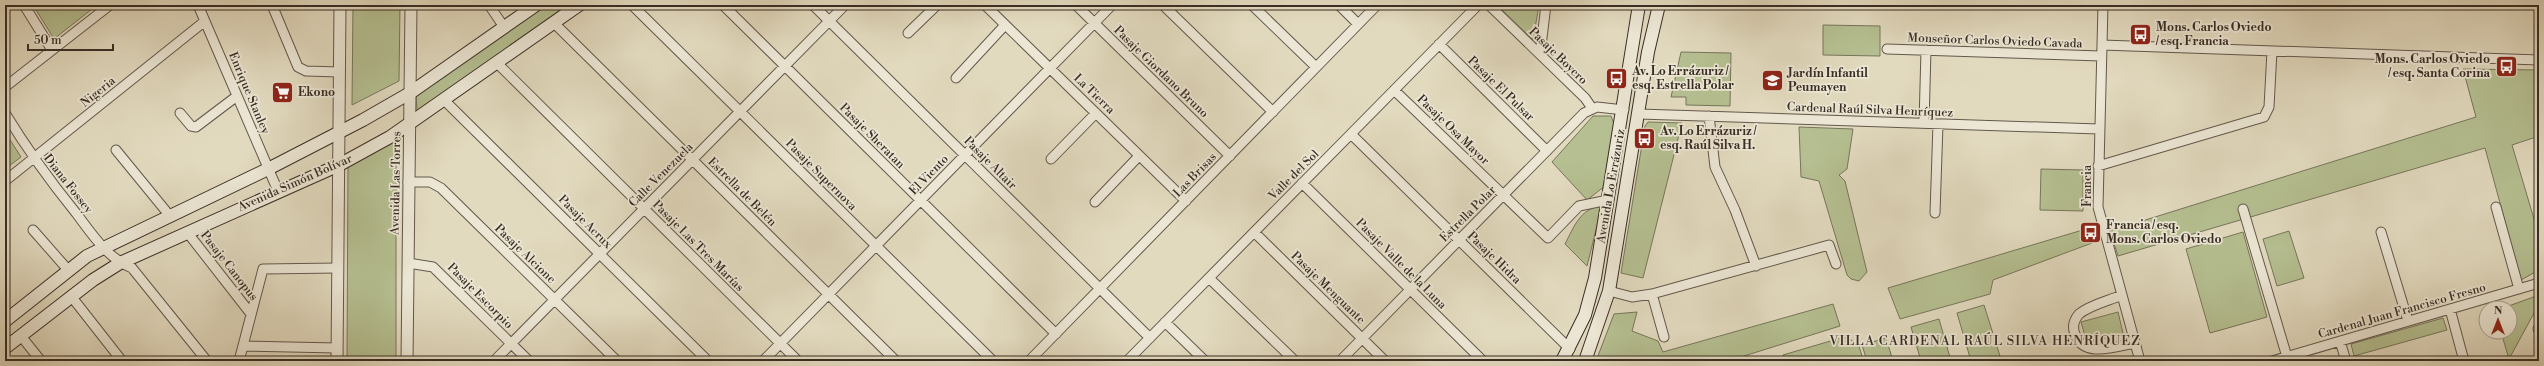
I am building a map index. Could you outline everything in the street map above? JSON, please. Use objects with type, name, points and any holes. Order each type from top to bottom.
[{"type":"main road","name":"Avenida Simón Bolívar","points":[[6,317],[103,247],[268,169],[339,133],[410,93],[536,5]]},
{"type":"main road","name":"Avenida Simón Bolívar","points":[[5,348],[71,296],[120,263],[339,165],[409,125],[579,5]]},
{"type":"main road","name":"Avenida Lo Errázuriz","points":[[1562,361],[1570,349],[1589,302],[1624,110],[1639,5]]},
{"type":"main road","name":"Avenida Lo Errázuriz","points":[[1585,361],[1609,291],[1648,52],[1659,5]]},
{"type":"street","points":[[24,5],[52,50]]},
{"type":"street","points":[[5,87],[110,5]]},
{"type":"street","name":"Enrique Stanley","points":[[198,5],[278,191]]},
{"type":"street","points":[[272,5],[298,67],[306,71],[340,72]]},
{"type":"street","points":[[337,361],[340,5]]},
{"type":"street","name":"Avenida Las Torres","points":[[407,361],[411,5]]},
{"type":"street","points":[[489,5],[504,27]]},
{"type":"street","name":"Pasaje Supernova","points":[[632,5],[993,361]]},
{"type":"street","name":"Pasaje Sheratan","points":[[723,5],[1056,334]]},
{"type":"street","name":"Pasaje Altair","points":[[813,5],[1150,338]]},
{"type":"street","name":"Calle Venezuela","points":[[494,361],[845,5]]},
{"type":"street","points":[[908,32],[937,5]]},
{"type":"street","name":"La Tierra","points":[[985,5],[1186,201]]},
{"type":"street","name":"Pasaje Giordano Bruno","points":[[1076,5],[1230,156]]},
{"type":"street","name":"El Viento","points":[[763,361],[1112,5]]},
{"type":"street","points":[[1163,5],[1273,112]]},
{"type":"street","points":[[1252,5],[1316,67]]},
{"type":"street","points":[[1339,5],[1358,24]]},
{"type":"street","name":"Las Brisas","points":[[1029,361],[1377,5]]},
{"type":"street","name":"Valle del Sol","points":[[1127,361],[1478,5]]},
{"type":"street","name":"Pasaje Boyero","points":[[1489,5],[1585,98],[1592,108]]},
{"type":"street","points":[[1540,54],[1546,5]]},
{"type":"street","name":"Francia","points":[[2103,5],[2098,166],[2099,214],[2140,361]]},
{"type":"street","name":"Nigeria","points":[[5,181],[205,21]]},
{"type":"street","name":"Estrella de Belén","points":[[554,23],[896,361]]},
{"type":"street","points":[[956,78],[1005,25]]},
{"type":"street","name":"Pasaje El Pulsar","points":[[1439,44],[1547,151]]},
{"type":"street","points":[[2102,45],[2539,60]]},
{"type":"street","name":"Monseñor Carlos Oviedo Cavada","points":[[1887,49],[2102,56]]},
{"type":"street","points":[[1924,123],[1926,50]]},
{"type":"street","points":[[2098,166],[2264,117],[2269,107],[2272,51]]},
{"type":"street","name":"Pasaje Las Tres Marías","points":[[497,63],[798,361]]},
{"type":"street","name":"Pasaje Osa Mayor","points":[[1394,90],[1548,238],[1579,206],[1608,200]]},
{"type":"street","points":[[180,113],[191,126],[196,127],[237,96]]},
{"type":"street","name":"Pasaje Acrux","points":[[444,100],[708,361]]},
{"type":"street","points":[[1592,108],[1602,107],[1624,110]]},
{"type":"street","name":"Estrella Polar","points":[[1340,361],[1584,113],[1592,108]]},
{"type":"street","points":[[1051,159],[1096,113]]},
{"type":"street","name":"Diana Fossey","points":[[5,114],[33,159],[103,247],[120,263],[132,268],[207,361]]},
{"type":"street","name":"Cardenal Raúl Silva Henríquez","points":[[1639,114],[2099,129]]},
{"type":"street","points":[[1709,116],[1715,166],[1735,210],[1756,266]]},
{"type":"street","points":[[1935,213],[1938,124]]},
{"type":"street","name":"Pasaje Hidra","points":[[1351,134],[1570,349]]},
{"type":"street","points":[[116,150],[170,216]]},
{"type":"street","points":[[1095,202],[1139,156]]},
{"type":"street","name":"Pasaje Alcione","points":[[408,182],[430,182],[441,188],[618,361]]},
{"type":"street","name":"Pasaje Valle de la Luna","points":[[1302,183],[1483,361]]},
{"type":"street","points":[[2496,207],[2519,289]]},
{"type":"street","points":[[2243,209],[2287,357]]},
{"type":"street","points":[[33,230],[69,271]]},
{"type":"street","name":"Pasaje Canopus","points":[[187,232],[251,314]]},
{"type":"street","name":"Pasaje Menguante","points":[[1254,232],[1385,361]]},
{"type":"street","points":[[2381,232],[2408,322]]},
{"type":"street","points":[[1609,291],[1632,297],[1652,294],[1829,245],[1836,264]]},
{"type":"street","name":"Pasaje Escorpio","points":[[408,263],[433,267],[529,361]]},
{"type":"street","points":[[239,361],[263,269],[338,268]]},
{"type":"street","points":[[1209,278],[1295,361]]},
{"type":"street","name":"Cardenal Juan Francisco Fresno","points":[[2272,361],[2539,283]]},
{"type":"street","points":[[1652,294],[1664,337]]},
{"type":"street","points":[[2122,295],[2087,309],[2079,315],[2074,322],[2074,331],[2081,344],[2092,350],[2135,343]]},
{"type":"street","points":[[71,296],[122,361]]},
{"type":"street","points":[[2450,309],[2464,361]]},
{"type":"street","points":[[1166,322],[1205,361]]},
{"type":"street","points":[[21,336],[41,361]]},
{"type":"street","points":[[2340,341],[2346,361]]},
{"type":"street","points":[[243,346],[337,348]]},
{"type":"green space","points":[[33,5],[97,5],[54,39]]},
{"type":"green space","points":[[353,5],[400,5],[399,81],[352,105]]},
{"type":"green space","points":[[543,5],[567,5],[417,111],[416,94]]},
{"type":"green space","points":[[1497,5],[1539,5],[1533,40]]},
{"type":"green space","points":[[1823,25],[1880,26],[1880,56],[1823,55]]},
{"type":"green space","points":[[1681,52],[1731,53],[1730,106],[1686,105],[1686,97],[1671,97]]},
{"type":"green space","points":[[2463,69],[2539,70],[2539,136],[2512,145],[2537,229],[2539,228],[2539,270],[2521,280],[2485,148],[2118,256],[2110,231],[2476,117]]},
{"type":"green space","points":[[1593,116],[1611,116],[1614,124],[1605,186],[1587,200],[1552,162]]},
{"type":"green space","points":[[1648,122],[1682,123],[1643,278],[1621,273],[1645,126]]},
{"type":"green space","points":[[1799,127],[1853,129],[1847,169],[1839,175],[1845,181],[1867,272],[1859,281],[1851,279],[1847,275],[1819,181],[1801,177]]},
{"type":"green space","points":[[5,132],[21,157],[5,169]]},
{"type":"green space","points":[[396,139],[396,361],[347,361],[348,164]]},
{"type":"green space","points":[[2041,169],[2083,170],[2083,211],[2040,210]]},
{"type":"green space","points":[[1602,206],[1587,266],[1565,244],[1575,225],[1583,214],[1588,210]]},
{"type":"green space","points":[[2086,229],[2092,243],[1993,280],[1990,294],[1900,319],[1888,288]]},
{"type":"green space","points":[[2289,231],[2304,278],[2277,286],[2263,239]]},
{"type":"green space","points":[[2243,232],[2267,317],[2210,333],[2186,249]]},
{"type":"green space","points":[[2539,295],[2539,304],[2509,359],[2503,340],[2518,340],[2518,303]]},
{"type":"green space","points":[[1833,304],[1840,326],[1728,361],[1596,361],[1614,314],[1637,312],[1632,331],[1658,341],[1663,352]]},
{"type":"green space","points":[[1984,305],[2000,356],[1983,361],[1971,361],[1957,313]]},
{"type":"green space","points":[[2118,312],[2123,333],[2087,343],[2081,322]]},
{"type":"green space","points":[[2443,318],[2447,330],[2354,356],[2351,344]]},
{"type":"green space","points":[[1939,319],[1951,361],[1921,361],[1911,327]]},
{"type":"green space","points":[[1844,337],[1858,343],[1862,356],[1846,361],[1785,361],[1783,355]]},
{"type":"green space","points":[[1886,338],[1893,361],[1867,361],[1862,345]]},
{"type":"place","name":"Mons. Carlos Oviedo / esq. Francia","points":[[2140,34]]},
{"type":"place","name":"Mons. Carlos Oviedo / esq. Santa Corina","points":[[2506,66]]},
{"type":"place","name":"Av. Lo Errázuriz / esq. Estrella Polar","points":[[1616,78]]},
{"type":"place","name":"Jardín Infantil Peumayen","points":[[1772,80]]},
{"type":"place","name":"Ekono","points":[[282,92]]},
{"type":"place","name":"Av. Lo Errázuriz / esq. Raúl Silva H.","points":[[1644,138]]},
{"type":"place","name":"Francia / esq. Mons. Carlos Oviedo","points":[[2090,232]]},
{"type":"district","name":"VILLA CARDENAL RAÚL SILVA HENRÍQUEZ","points":[[1985,341]]}]
